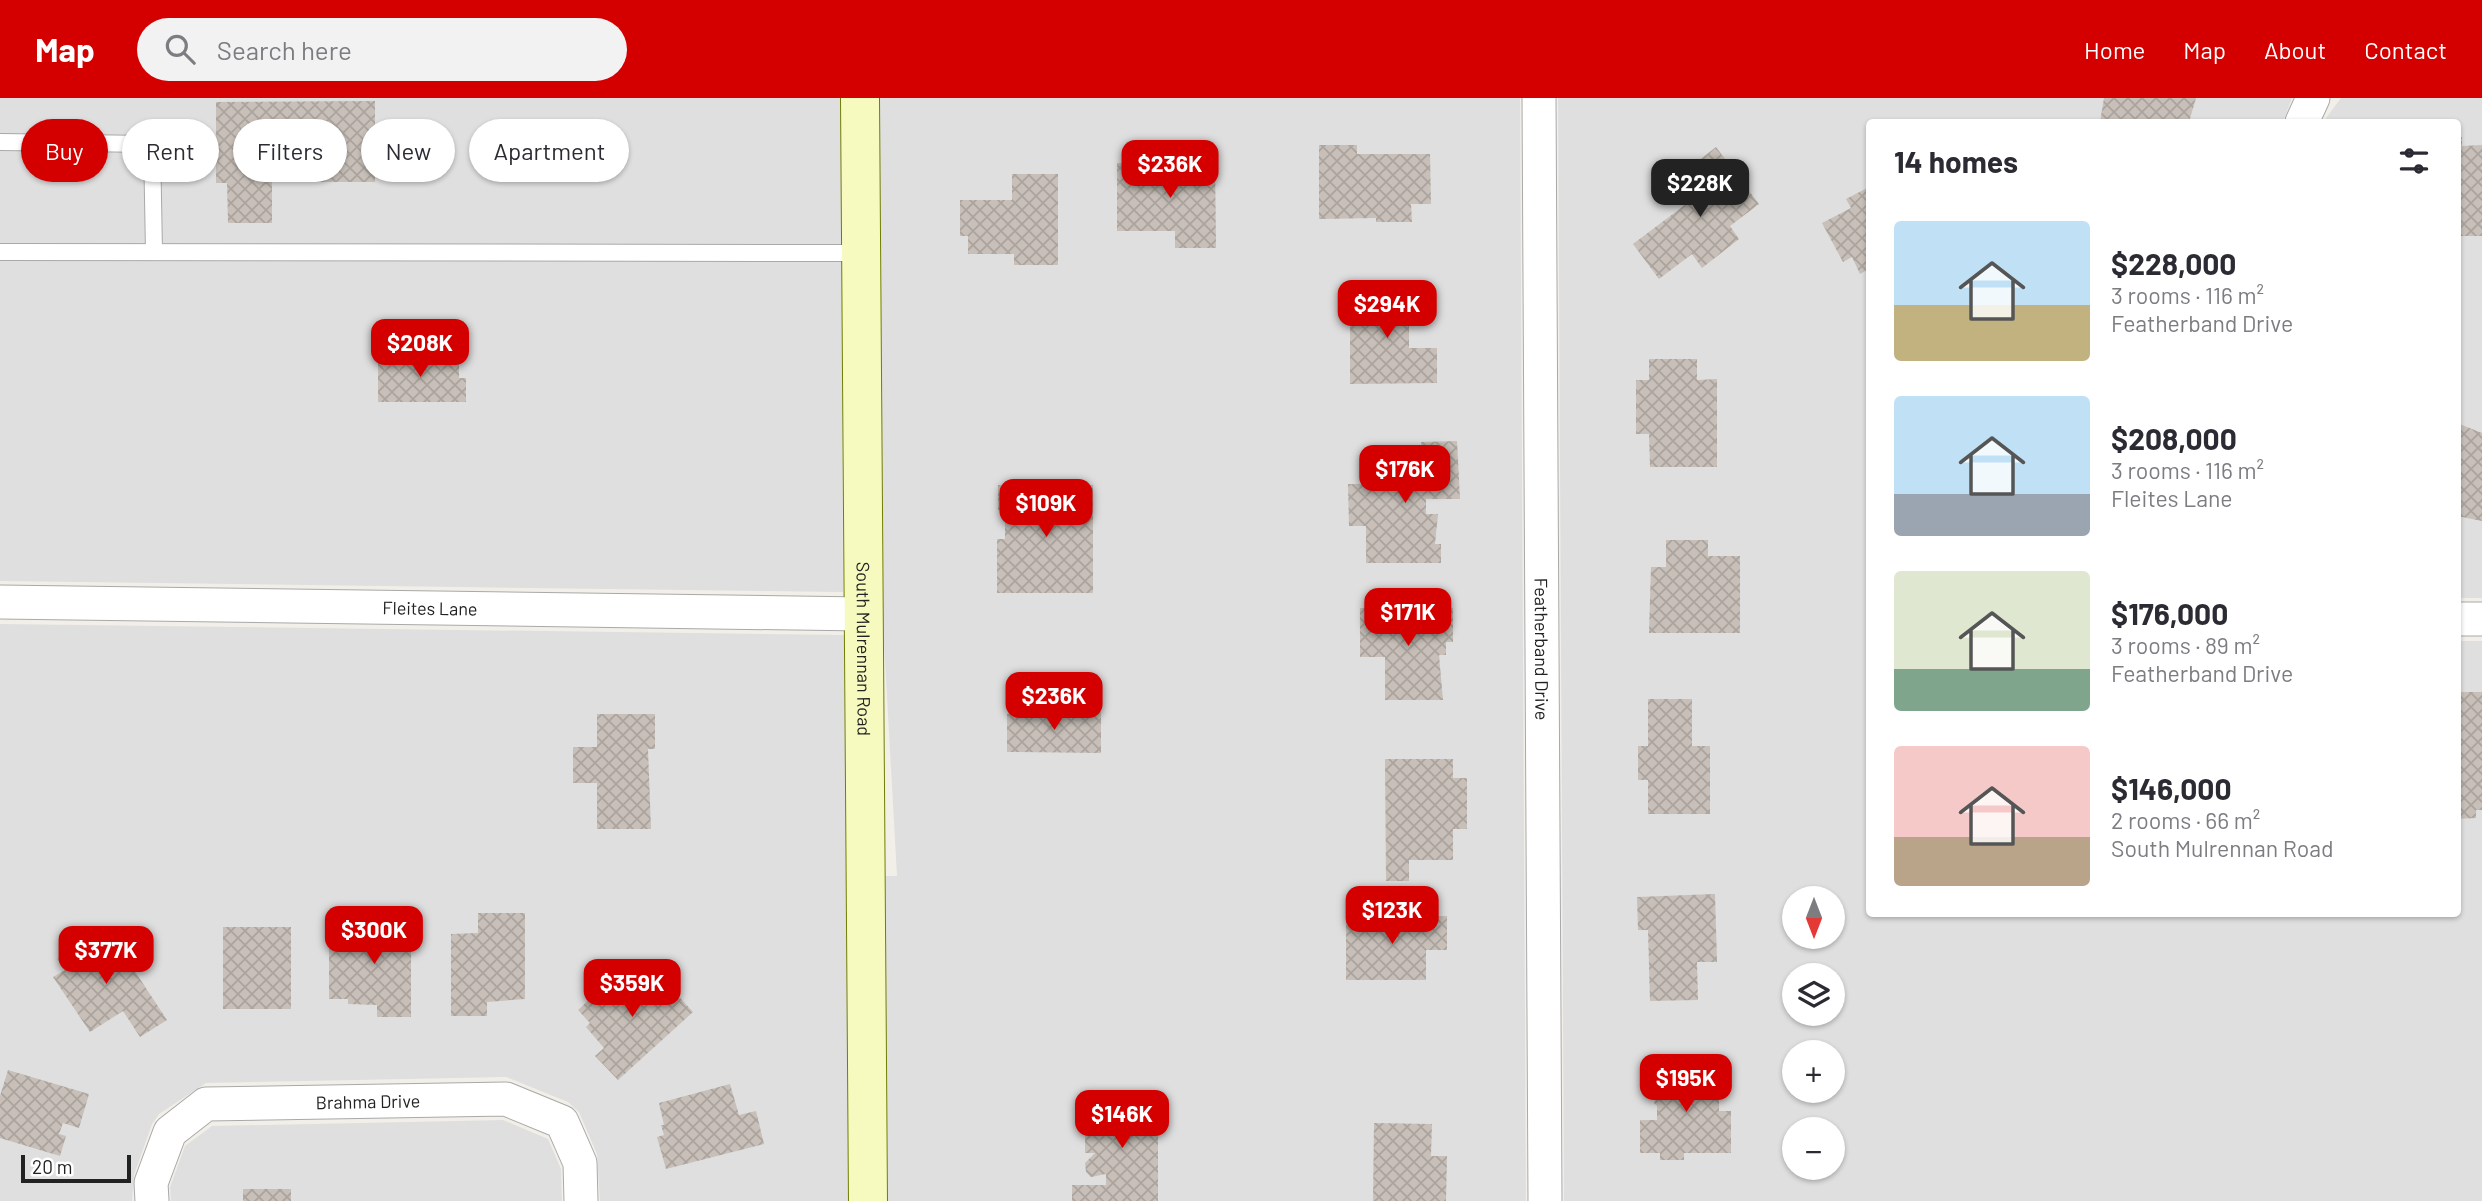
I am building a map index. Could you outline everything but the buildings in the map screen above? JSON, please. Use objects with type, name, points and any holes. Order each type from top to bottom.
[{"type":"street","name":"South Mulrennan Road","points":[[860,98],[869,1201]]},
{"type":"street","name":"Featherband Drive","points":[[1539,98],[1545,1201]]},
{"type":"street","points":[[2303,119],[2313,98]]},
{"type":"street","name":"Fleites Lane","points":[[0,602],[863,614]]},
{"type":"street","points":[[2461,619],[2482,620]]},
{"type":"street","name":"Brahma Drive","points":[[152,1201],[151,1183],[170,1132],[206,1104],[506,1099],[562,1122],[580,1163],[581,1201]]},
{"type":"lane","points":[[0,142],[152,144],[154,252]]},
{"type":"lane","points":[[0,252],[861,253]]},
{"type":"shaded area","points":[[0,98],[841,98],[843,592],[0,581]]},
{"type":"shaded area","points":[[879,98],[1520,98],[1526,1201],[888,1201],[884,876],[897,876],[882,607]]},
{"type":"shaded area","points":[[1558,98],[2292,98],[2284,119],[1866,119],[1866,917],[2461,917],[2461,641],[2482,641],[2482,1201],[1564,1201]]},
{"type":"shaded area","points":[[2341,98],[2482,98],[2482,598],[2461,598],[2461,119],[2325,119]]},
{"type":"shaded area","points":[[0,624],[844,635],[849,1201],[600,1201],[597,1154],[579,1112],[568,1102],[506,1077],[206,1083],[159,1114],[152,1124],[134,1175],[132,1201],[0,1201]]},
{"type":"shaded area","points":[[503,1120],[548,1139],[561,1169],[562,1201],[171,1201],[170,1187],[185,1146],[212,1126]]}]
